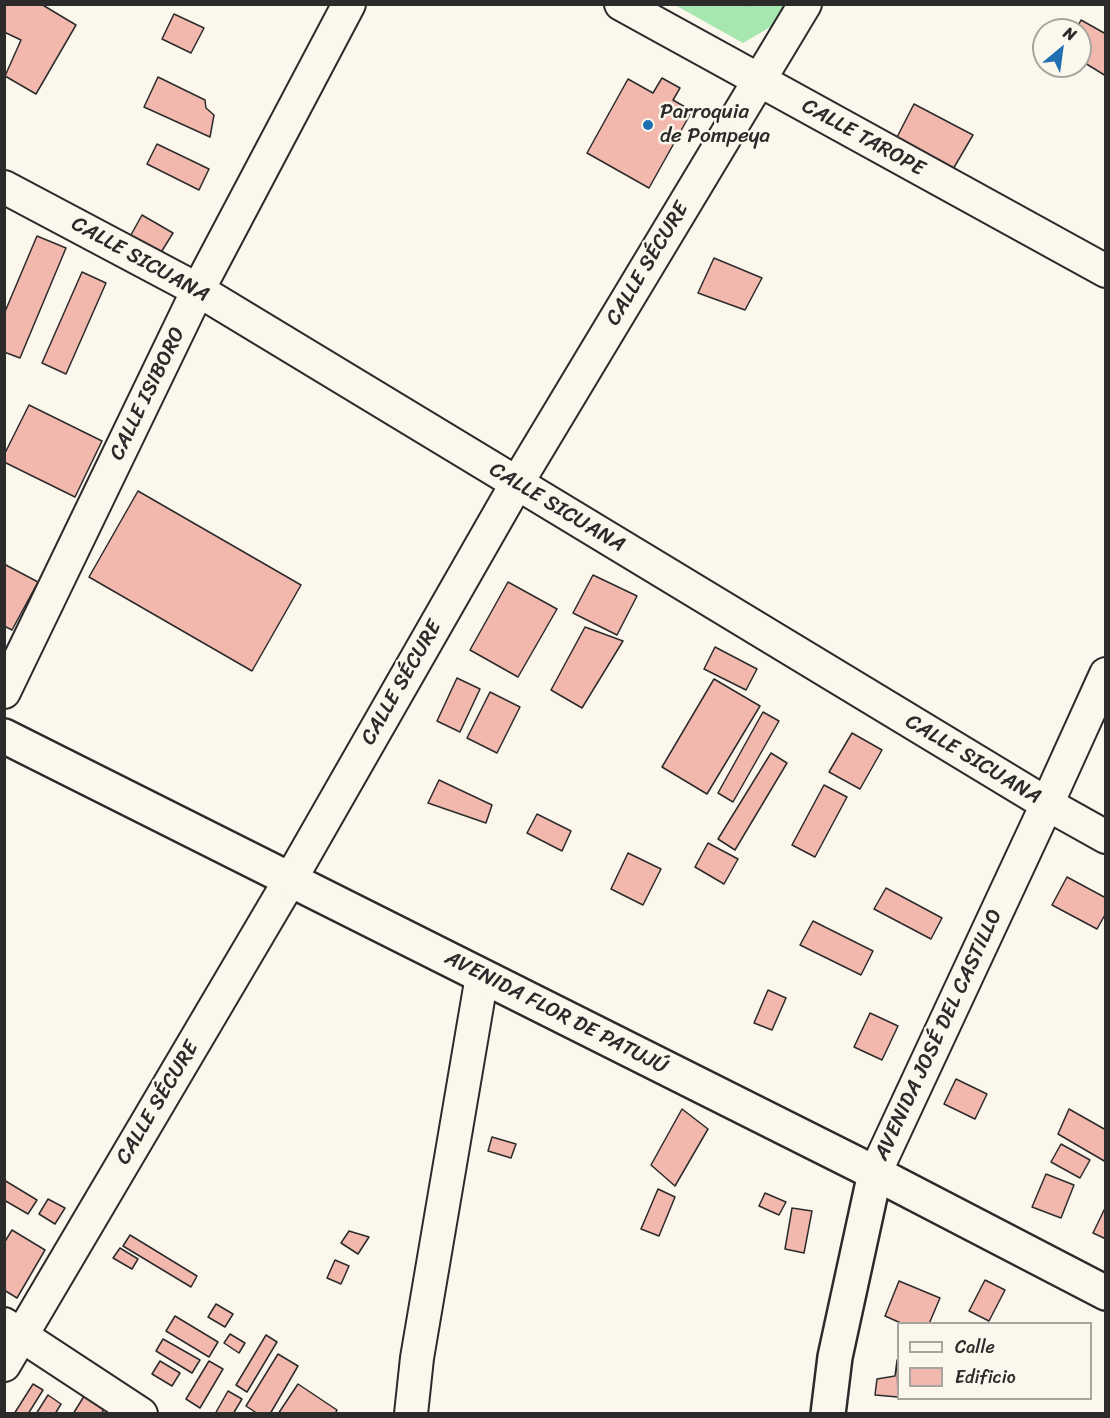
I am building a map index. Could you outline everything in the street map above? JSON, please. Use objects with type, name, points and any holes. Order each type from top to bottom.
[{"type":"main road","name":"AVENIDA FLOR DE PATUJÚ","points":[[4,736],[875,1173],[1106,1293]]},
{"type":"main road","name":"AVENIDA JOSÉ DEL CASTILLO","points":[[828,1413],[835,1357],[875,1173]]},
{"type":"street","name":"CALLE ISIBORO","points":[[4,692],[198,290],[349,4]]},
{"type":"street","name":"CALLE TAROPE","points":[[621,4],[1106,271]]},
{"type":"street","name":"CALLE SÉCURE","points":[[4,1365],[13,1330],[290,880],[517,483],[805,4]]},
{"type":"street","name":"CALLE SICUANA","points":[[4,187],[198,290],[1047,804],[1106,837]]},
{"type":"street","name":"AVENIDA JOSÉ DEL CASTILLO","points":[[875,1173],[1106,674]]},
{"type":"street","points":[[411,1413],[417,1358],[482,976]]},
{"type":"street","points":[[13,1330],[141,1413]]},
{"type":"green space","points":[[675,5],[785,5],[772,26],[743,43]]},
{"type":"building","points":[[4,4],[41,4],[76,25],[36,94],[5,76],[21,40],[4,32]]},
{"type":"building","points":[[174,14],[204,28],[191,53],[162,39]]},
{"type":"building","points":[[1092,26],[1106,34],[1106,76],[1092,67]]},
{"type":"building","points":[[158,77],[205,100],[206,108],[214,115],[210,137],[144,107]]},
{"type":"building","points":[[662,78],[680,88],[673,100],[692,111],[649,188],[587,153],[628,79],[653,93]]},
{"type":"building","points":[[914,104],[973,135],[949,176],[893,145]]},
{"type":"building","points":[[157,144],[209,169],[199,190],[147,164]]},
{"type":"building","points":[[142,215],[173,233],[157,259],[127,242]]},
{"type":"building","points":[[37,236],[66,248],[20,358],[4,352],[4,314]]},
{"type":"building","points":[[714,258],[762,278],[745,310],[698,293]]},
{"type":"building","points":[[82,272],[106,283],[66,374],[42,363]]},
{"type":"building","points":[[29,405],[102,441],[75,497],[4,462],[4,455]]},
{"type":"building","points":[[138,491],[301,585],[252,671],[89,577]]},
{"type":"building","points":[[4,564],[38,582],[12,630],[4,626]]},
{"type":"building","points":[[593,575],[637,596],[617,635],[573,613]]},
{"type":"building","points":[[508,582],[557,609],[518,677],[470,650]]},
{"type":"building","points":[[585,627],[623,641],[582,708],[551,690]]},
{"type":"building","points":[[715,647],[757,669],[746,690],[704,669]]},
{"type":"building","points":[[457,678],[480,689],[460,732],[437,721]]},
{"type":"building","points":[[714,679],[760,706],[707,794],[662,767]]},
{"type":"building","points":[[490,692],[520,707],[497,753],[467,738]]},
{"type":"building","points":[[763,712],[779,721],[733,802],[718,793]]},
{"type":"building","points":[[852,733],[882,750],[860,789],[829,772]]},
{"type":"building","points":[[771,753],[787,763],[735,850],[718,839]]},
{"type":"building","points":[[439,780],[492,805],[486,823],[428,803]]},
{"type":"building","points":[[824,785],[847,797],[815,857],[792,845]]},
{"type":"building","points":[[537,814],[571,831],[562,851],[527,833]]},
{"type":"building","points":[[708,843],[738,859],[724,884],[695,867]]},
{"type":"building","points":[[628,853],[661,869],[643,905],[611,889]]},
{"type":"building","points":[[1067,877],[1106,898],[1106,913],[1097,929],[1052,905]]},
{"type":"building","points":[[886,888],[942,918],[931,939],[874,909]]},
{"type":"building","points":[[813,921],[873,951],[861,975],[800,945]]},
{"type":"building","points":[[768,990],[786,998],[772,1030],[754,1023]]},
{"type":"building","points":[[870,1013],[898,1026],[882,1060],[854,1047]]},
{"type":"building","points":[[956,1079],[987,1094],[975,1119],[944,1104]]},
{"type":"building","points":[[682,1109],[708,1129],[675,1186],[651,1165]]},
{"type":"building","points":[[1069,1109],[1106,1130],[1106,1162],[1058,1134]]},
{"type":"building","points":[[492,1137],[516,1144],[511,1158],[488,1151]]},
{"type":"building","points":[[1061,1144],[1090,1160],[1080,1178],[1051,1162]]},
{"type":"building","points":[[1046,1174],[1074,1185],[1061,1218],[1032,1207]]},
{"type":"building","points":[[4,1180],[37,1200],[28,1214],[4,1200]]},
{"type":"building","points":[[658,1189],[675,1197],[659,1236],[641,1229]]},
{"type":"building","points":[[765,1193],[786,1202],[779,1215],[759,1206]]},
{"type":"building","points":[[48,1199],[65,1208],[55,1224],[39,1214]]},
{"type":"building","points":[[1106,1206],[1106,1239],[1093,1233]]},
{"type":"building","points":[[792,1208],[812,1211],[804,1253],[785,1249]]},
{"type":"building","points":[[12,1230],[45,1250],[17,1298],[4,1290],[4,1243]]},
{"type":"building","points":[[349,1231],[369,1237],[358,1254],[341,1243]]},
{"type":"building","points":[[130,1235],[197,1276],[191,1287],[123,1246]]},
{"type":"building","points":[[120,1248],[138,1259],[132,1269],[113,1258]]},
{"type":"building","points":[[335,1260],[349,1266],[341,1284],[327,1278]]},
{"type":"building","points":[[985,1280],[1005,1290],[989,1321],[969,1311]]},
{"type":"building","points":[[899,1281],[940,1298],[930,1322],[898,1322],[885,1316]]},
{"type":"building","points":[[216,1304],[233,1314],[225,1327],[208,1317]]},
{"type":"building","points":[[175,1316],[218,1342],[209,1357],[166,1331]]},
{"type":"building","points":[[230,1334],[245,1343],[239,1353],[224,1343]]},
{"type":"building","points":[[266,1335],[277,1342],[247,1392],[236,1385]]},
{"type":"building","points":[[163,1339],[200,1360],[192,1373],[156,1351]]},
{"type":"building","points":[[278,1354],[298,1366],[270,1414],[258,1414],[246,1406]]},
{"type":"building","points":[[897,1360],[897,1397],[875,1395],[877,1379],[895,1376]]},
{"type":"building","points":[[160,1361],[180,1373],[172,1386],[152,1374]]},
{"type":"building","points":[[209,1361],[223,1369],[200,1408],[186,1399]]},
{"type":"building","points":[[33,1384],[43,1390],[28,1414],[14,1414]]},
{"type":"building","points":[[298,1384],[337,1410],[335,1414],[278,1414]]},
{"type":"building","points":[[228,1391],[242,1399],[233,1414],[215,1414]]},
{"type":"building","points":[[86,1393],[107,1405],[101,1414],[73,1414]]},
{"type":"building","points":[[48,1395],[61,1404],[55,1414],[36,1414]]},
{"type":"place","name":"Parroquia de Pompeya","points":[[648,125]]}]
